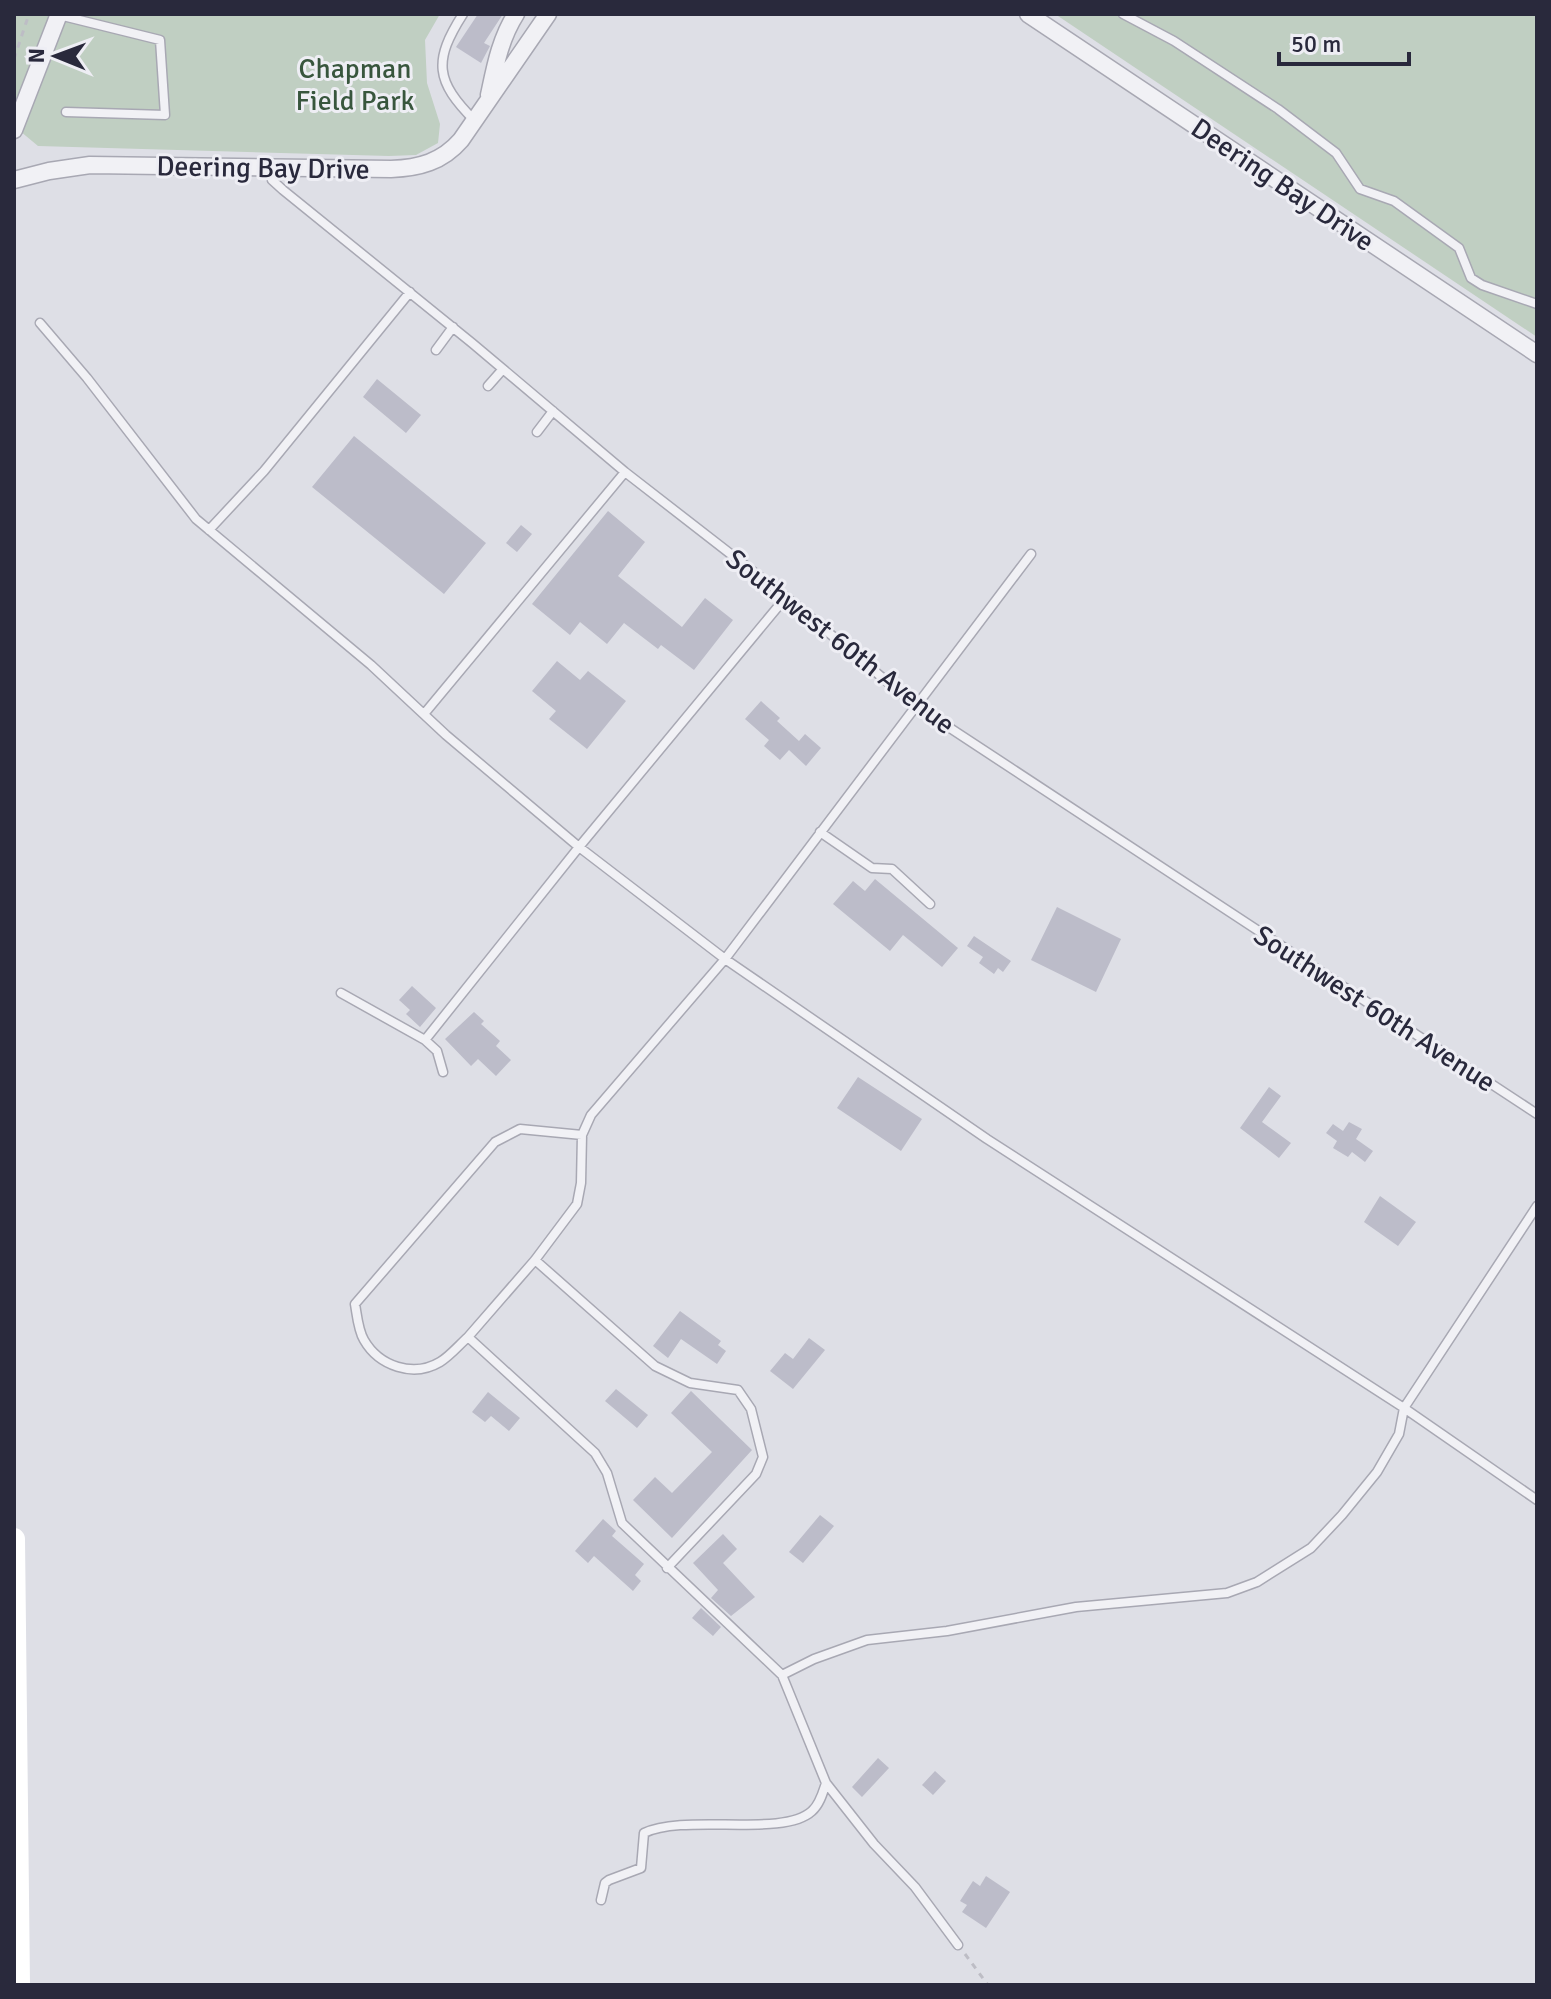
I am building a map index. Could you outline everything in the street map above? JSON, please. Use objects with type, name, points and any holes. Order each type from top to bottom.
[{"type":"main road","points":[[14,1539],[19,1985]]},
{"type":"street","name":"Deering Bay Drive","points":[[487,104],[501,45],[516,14]]},
{"type":"street","name":"Deering Bay Drive","points":[[14,180],[90,165],[418,167],[449,152],[476,122],[548,14]]},
{"type":"street","name":"Deering Bay Drive","points":[[1028,14],[1537,354]]},
{"type":"street","points":[[14,130],[59,15]]},
{"type":"lane","points":[[463,14],[447,40],[442,65],[448,88],[476,122]]},
{"type":"lane","points":[[1123,14],[1174,41],[1278,109],[1336,153],[1360,189],[1394,201],[1459,248],[1471,278],[1482,285],[1537,304]]},
{"type":"lane","points":[[59,15],[160,40],[165,115],[66,112]]},
{"type":"lane","name":"Southwest 60th Avenue","points":[[270,167],[272,180],[625,472],[786,597],[915,705],[1537,1114]]},
{"type":"lane","points":[[209,530],[264,471],[410,292]]},
{"type":"lane","points":[[40,323],[87,378],[196,519],[371,665],[446,735],[579,847],[725,959],[987,1139],[1404,1408],[1537,1500]]},
{"type":"lane","points":[[436,350],[453,327]]},
{"type":"lane","points":[[488,386],[503,369]]},
{"type":"lane","points":[[537,432],[553,411]]},
{"type":"lane","points":[[424,714],[625,472]]},
{"type":"lane","points":[[582,1135],[520,1129],[495,1142],[355,1304],[362,1338],[376,1356],[396,1367],[417,1369],[439,1363],[468,1337],[535,1260],[577,1204],[582,1172],[582,1135],[591,1115],[725,959],[1031,554]]},
{"type":"lane","points":[[425,1040],[579,847],[786,597]]},
{"type":"lane","points":[[820,832],[872,868],[892,869],[930,904]]},
{"type":"lane","points":[[341,993],[425,1040],[437,1051],[443,1072]]},
{"type":"lane","points":[[782,1675],[814,1659],[867,1640],[947,1631],[1076,1607],[1227,1593],[1257,1582],[1311,1548],[1377,1472],[1399,1434],[1404,1408],[1537,1206]]},
{"type":"lane","points":[[535,1260],[655,1366],[690,1383],[738,1390],[751,1409],[763,1457],[756,1474],[667,1568]]},
{"type":"lane","points":[[468,1337],[595,1453],[607,1473],[622,1523],[782,1675],[826,1783],[874,1844],[915,1887],[958,1945]]},
{"type":"lane","points":[[601,1900],[605,1883],[641,1868],[644,1833],[672,1826],[763,1824],[794,1820],[811,1813],[826,1783]]},
{"type":"path","points":[[14,59],[29,14]]},
{"type":"path","points":[[958,1945],[988,1985]]},
{"type":"green space","name":"Chapman Field Park","points":[[14,14],[440,14],[425,40],[427,83],[440,124],[438,143],[416,155],[389,156],[38,146],[14,126]]},
{"type":"green space","points":[[1055,14],[1537,14],[1537,337]]},
{"type":"building","points":[[478,14],[503,14],[484,43],[490,46],[481,63],[456,47]]},
{"type":"building","points":[[377,379],[421,415],[406,433],[363,397]]},
{"type":"building","points":[[354,436],[486,543],[444,594],[312,487]]},
{"type":"building","points":[[608,511],[645,542],[618,576],[682,627],[705,598],[733,620],[694,670],[661,645],[658,649],[624,623],[607,644],[580,622],[570,635],[532,604]]},
{"type":"building","points":[[521,525],[532,534],[517,552],[506,543]]},
{"type":"building","points":[[557,661],[580,680],[588,671],[626,701],[587,749],[549,719],[556,711],[532,691]]},
{"type":"building","points":[[761,701],[799,741],[805,734],[821,748],[806,766],[789,750],[780,760],[764,746],[769,740],[745,719]]},
{"type":"building","points":[[875,879],[958,948],[942,967],[903,935],[890,951],[833,904],[853,881],[865,891]]},
{"type":"building","points":[[1057,907],[1121,939],[1096,992],[1031,960]]},
{"type":"building","points":[[974,936],[1011,961],[1003,972],[998,968],[994,974],[979,963],[983,957],[967,946]]},
{"type":"building","points":[[412,986],[436,1008],[420,1027],[406,1014],[410,1010],[399,1000]]},
{"type":"building","points":[[474,1012],[484,1021],[481,1024],[500,1041],[496,1046],[511,1060],[496,1076],[478,1059],[471,1066],[445,1039]]},
{"type":"building","points":[[858,1077],[922,1119],[901,1151],[837,1108]]},
{"type":"building","points":[[1269,1087],[1281,1096],[1262,1122],[1291,1143],[1279,1158],[1240,1128]]},
{"type":"building","points":[[1349,1122],[1362,1129],[1356,1139],[1373,1151],[1365,1162],[1352,1152],[1348,1157],[1333,1148],[1337,1141],[1326,1133],[1333,1124],[1343,1131]]},
{"type":"building","points":[[1380,1196],[1416,1222],[1398,1246],[1364,1222]]},
{"type":"building","points":[[680,1311],[721,1341],[718,1345],[726,1351],[717,1364],[681,1339],[668,1358],[653,1346]]},
{"type":"building","points":[[809,1338],[825,1350],[793,1389],[770,1371],[785,1353],[793,1359]]},
{"type":"building","points":[[616,1389],[648,1415],[637,1428],[605,1401]]},
{"type":"building","points":[[691,1391],[752,1450],[672,1538],[633,1500],[655,1477],[672,1493],[712,1452],[671,1413]]},
{"type":"building","points":[[488,1392],[520,1418],[509,1431],[491,1416],[485,1422],[472,1412]]},
{"type":"building","points":[[820,1515],[834,1526],[803,1563],[789,1552]]},
{"type":"building","points":[[603,1519],[616,1531],[612,1536],[644,1564],[635,1575],[641,1581],[633,1591],[594,1556],[588,1563],[575,1551]]},
{"type":"building","points":[[723,1534],[737,1549],[723,1563],[755,1597],[731,1616],[711,1598],[718,1590],[693,1563]]},
{"type":"building","points":[[701,1608],[721,1627],[713,1636],[692,1618]]},
{"type":"building","points":[[878,1758],[889,1768],[862,1797],[852,1787]]},
{"type":"building","points":[[935,1771],[946,1781],[933,1795],[922,1785]]},
{"type":"building","points":[[986,1876],[1010,1892],[986,1928],[962,1912],[967,1905],[960,1901],[973,1881],[980,1886]]}]
